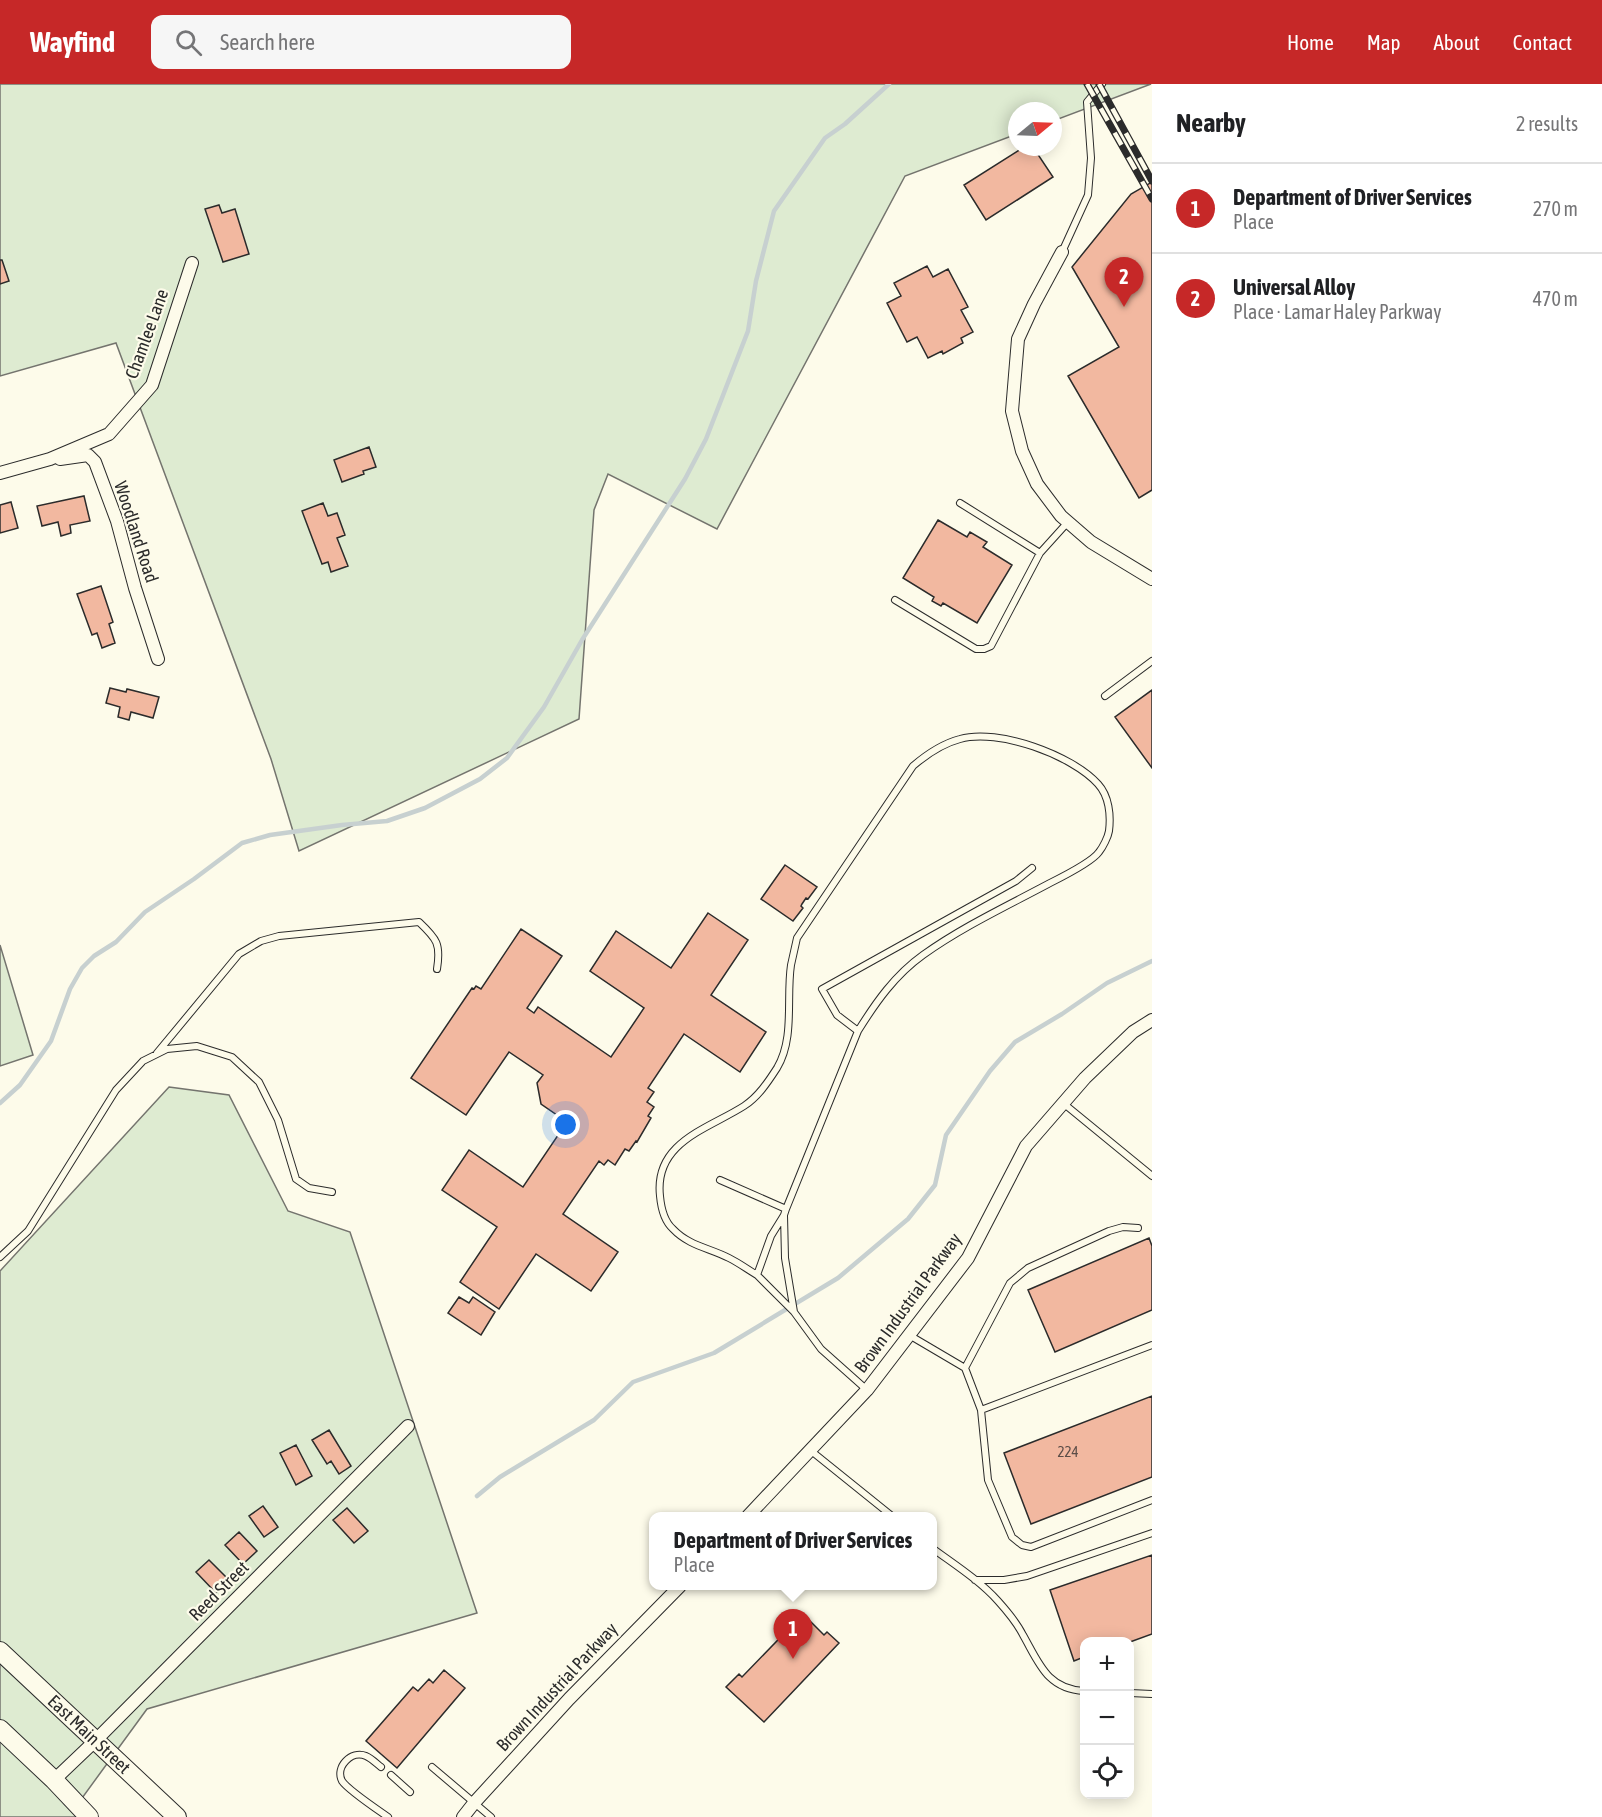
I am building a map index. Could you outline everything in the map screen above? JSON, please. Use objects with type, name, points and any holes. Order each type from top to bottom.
[{"type":"main road","name":"East Main Street","points":[[0,1651],[177,1817]]},
{"type":"main road","points":[[0,1730],[54,1780],[89,1817]]},
{"type":"street","points":[[1062,252],[1018,339],[1012,411],[1022,451],[1037,484],[1061,516],[1091,542],[1152,579]]},
{"type":"street","name":"Chamlee Lane","points":[[0,473],[50,459],[110,434],[152,385],[192,262]]},
{"type":"street","name":"Woodland Road","points":[[50,459],[88,455],[95,462],[117,521],[158,659]]},
{"type":"street","name":"Brown Industrial Parkway","points":[[751,1512],[867,1390],[968,1258],[1026,1146],[1085,1078],[1132,1032],[1152,1020]]},
{"type":"street","name":"Reed Street","points":[[54,1780],[408,1426]]},
{"type":"street","name":"Brown Industrial Parkway","points":[[463,1817],[569,1699],[676,1590]]},
{"type":"lane","points":[[1062,252],[1088,195],[1091,158],[1087,102],[1102,84]]},
{"type":"lane","points":[[960,503],[1040,553]]},
{"type":"lane","points":[[895,600],[976,649],[984,650],[991,646],[1040,553],[1068,522]]},
{"type":"lane","points":[[1105,696],[1152,661]]},
{"type":"lane","points":[[757,1275],[771,1236],[785,1212],[858,1031],[877,1000],[894,979],[922,956],[960,932],[1069,873],[1099,853],[1109,832],[1109,802],[1100,785],[1082,770],[1044,750],[1012,740],[981,736],[960,739],[931,751],[913,766],[797,938],[791,966],[789,1032],[779,1065],[765,1087],[745,1105],[699,1130],[676,1146],[664,1165],[658,1184],[661,1208],[671,1228],[693,1245],[728,1258],[757,1275],[794,1312],[821,1349],[867,1390]]},
{"type":"lane","points":[[858,1031],[837,1015],[822,989],[1016,881],[1032,868]]},
{"type":"lane","points":[[156,1055],[239,954],[261,941],[279,936],[419,922],[435,937],[440,951],[437,969]]},
{"type":"lane","points":[[0,1257],[28,1231],[116,1090],[143,1061],[167,1049],[197,1046],[232,1057],[259,1082],[278,1120],[296,1179],[309,1188],[332,1192]]},
{"type":"lane","points":[[1063,1103],[1152,1176]]},
{"type":"lane","points":[[720,1179],[785,1212]]},
{"type":"lane","points":[[785,1212],[785,1258],[794,1312]]},
{"type":"lane","points":[[965,1368],[1010,1283],[1028,1268],[1109,1231],[1123,1227],[1138,1228]]},
{"type":"lane","points":[[909,1335],[965,1368],[981,1410],[988,1480],[1012,1537],[1022,1545],[1032,1546],[1152,1500]]},
{"type":"lane","points":[[981,1410],[1152,1345]]},
{"type":"lane","points":[[810,1450],[887,1512]]},
{"type":"lane","points":[[975,1580],[1004,1580],[1027,1576],[1152,1533]]},
{"type":"lane","points":[[937,1551],[999,1601],[1022,1632],[1040,1666],[1052,1680],[1072,1690],[1080,1691]]},
{"type":"lane","points":[[1134,1693],[1152,1694]]},
{"type":"lane","points":[[381,1767],[365,1756],[357,1755],[345,1761],[340,1775],[346,1785],[388,1817]]},
{"type":"lane","points":[[432,1767],[491,1817]]},
{"type":"lane","points":[[391,1775],[410,1792]]},
{"type":"green space","points":[[0,84],[1151,84],[1062,118],[1062,102],[1008,102],[1008,137],[905,176],[717,529],[608,474],[594,510],[579,719],[299,851],[271,759],[116,343],[0,376]]},
{"type":"green space","points":[[0,945],[33,1055],[0,1066]]},
{"type":"green space","points":[[169,1087],[229,1095],[288,1211],[350,1232],[477,1613],[147,1709],[74,1809],[85,1817],[0,1817],[0,1271]]},
{"type":"building","points":[[1010,156],[1039,156],[1053,177],[986,220],[964,185]]},
{"type":"building","points":[[1152,182],[1152,490],[1139,498],[1068,376],[1119,347],[1072,267],[1131,194]]},
{"type":"building","points":[[219,205],[222,213],[235,209],[249,254],[223,262],[205,209]]},
{"type":"building","points":[[0,260],[2,260],[9,281],[0,284]]},
{"type":"building","points":[[927,266],[933,277],[948,269],[968,307],[961,310],[973,332],[961,338],[963,343],[943,354],[942,351],[928,358],[917,337],[907,342],[887,303],[901,296],[894,283]]},
{"type":"building","points":[[369,447],[376,467],[342,482],[334,460]]},
{"type":"building","points":[[84,496],[90,521],[70,525],[71,533],[61,536],[58,522],[42,526],[37,506]]},
{"type":"building","points":[[11,502],[18,528],[0,533],[0,505]]},
{"type":"building","points":[[323,503],[328,516],[337,513],[345,535],[337,538],[348,566],[331,572],[328,562],[322,564],[302,511]]},
{"type":"building","points":[[938,520],[967,537],[970,532],[987,542],[983,547],[1012,565],[977,623],[943,603],[941,606],[932,601],[934,597],[903,578]]},
{"type":"building","points":[[101,586],[113,622],[109,624],[115,643],[102,648],[97,633],[92,635],[77,594]]},
{"type":"building","points":[[110,688],[126,692],[127,689],[159,697],[153,718],[131,712],[129,720],[118,717],[120,707],[106,703]]},
{"type":"building","points":[[1152,690],[1152,768],[1115,717]]},
{"type":"building","points":[[785,865],[817,887],[808,899],[806,898],[801,906],[803,908],[793,921],[761,899]]},
{"type":"building","points":[[708,913],[748,940],[711,995],[766,1032],[740,1072],[684,1034],[648,1088],[654,1092],[647,1102],[654,1107],[648,1116],[651,1118],[637,1142],[629,1151],[625,1149],[615,1165],[608,1160],[604,1165],[599,1161],[563,1214],[618,1252],[591,1291],[536,1254],[499,1309],[460,1282],[497,1227],[442,1190],[469,1150],[523,1187],[567,1122],[541,1104],[537,1083],[543,1075],[509,1052],[466,1115],[411,1078],[472,988],[476,986],[481,989],[521,929],[562,956],[527,1008],[534,1013],[538,1007],[611,1057],[644,1008],[590,971],[616,931],[671,968]]},
{"type":"building","points":[[1149,1238],[1152,1246],[1152,1310],[1055,1352],[1028,1290]]},
{"type":"building","points":[[459,1297],[469,1303],[473,1297],[495,1312],[481,1335],[448,1313]]},
{"type":"building","points":[[1152,1396],[1152,1477],[1031,1524],[1004,1453]]},
{"type":"building","points":[[329,1430],[351,1466],[339,1474],[331,1461],[327,1464],[312,1440]]},
{"type":"building","points":[[296,1445],[312,1476],[296,1485],[280,1453]]},
{"type":"building","points":[[263,1506],[278,1527],[264,1537],[249,1516]]},
{"type":"building","points":[[347,1508],[368,1531],[354,1543],[333,1520]]},
{"type":"building","points":[[239,1532],[257,1551],[243,1564],[225,1545]]},
{"type":"building","points":[[1152,1555],[1152,1634],[1134,1641],[1134,1637],[1080,1637],[1080,1659],[1074,1661],[1050,1590]]},
{"type":"building","points":[[209,1560],[229,1580],[216,1593],[196,1572]]},
{"type":"building","points":[[803,1614],[824,1635],[827,1632],[839,1643],[764,1722],[726,1687],[739,1674],[742,1677]]},
{"type":"building","points":[[444,1670],[465,1688],[397,1768],[366,1741],[413,1687],[418,1691],[429,1679],[433,1683]]},
{"type":"waterway","points":[[0,1103],[20,1085],[51,1041],[70,989],[82,968],[94,956],[116,942],[145,912],[242,843],[270,835],[387,821],[425,808],[480,779],[507,758],[544,707],[582,640],[685,479],[706,439],[748,331],[756,281],[774,211],[825,138],[845,124],[889,84]]},
{"type":"waterway","points":[[477,1496],[500,1477],[594,1420],[633,1382],[714,1353],[838,1278],[908,1219],[935,1185],[946,1135],[990,1071],[1015,1042],[1062,1014],[1107,983],[1152,961]]},
{"type":"railway","points":[[1087,84],[1152,199]]},
{"type":"railway","points":[[1099,84],[1152,181]]},
{"type":"place","name":"Universal Alloy","points":[[1124,307]]},
{"type":"place","name":"Department of Driver Services","points":[[793,1659]]}]
